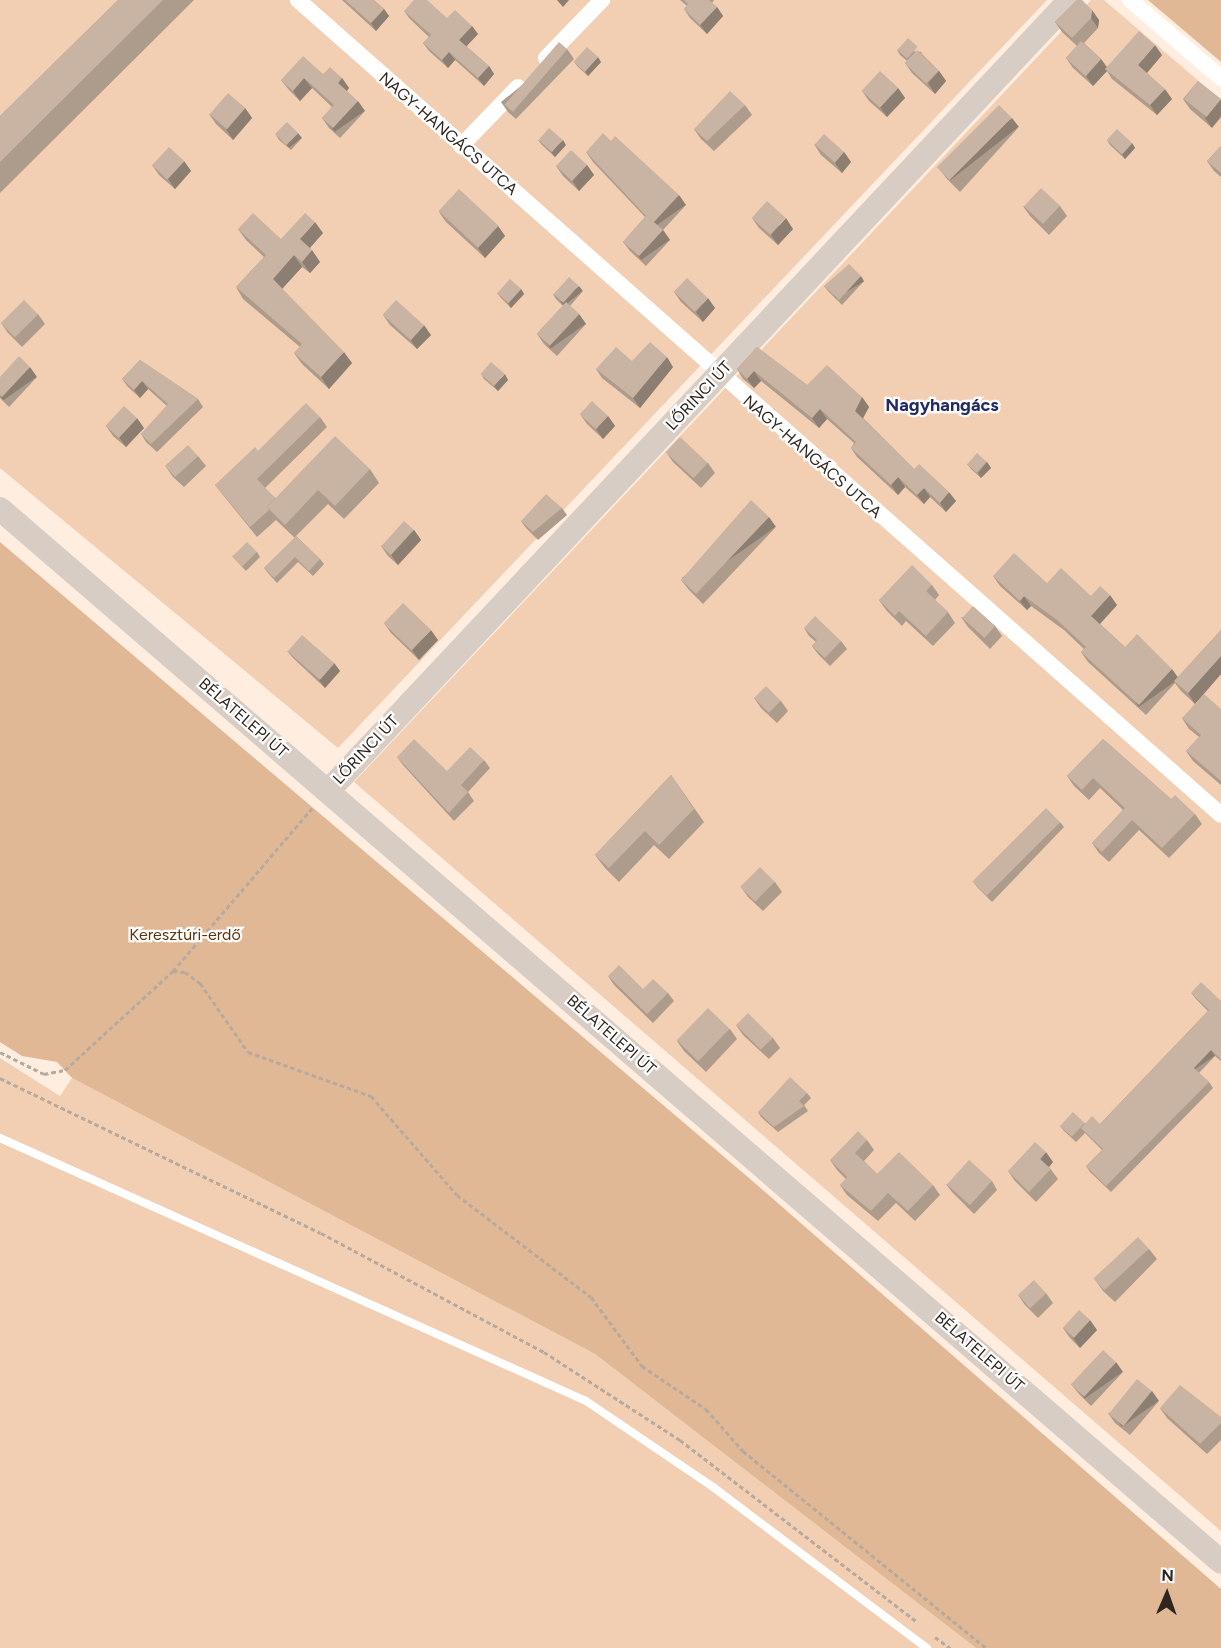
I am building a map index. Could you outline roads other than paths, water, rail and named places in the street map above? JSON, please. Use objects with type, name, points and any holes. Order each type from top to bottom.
[{"type":"main road","name":"LŐRINCI ÚT","points":[[328,791],[1070,0]]},
{"type":"main road","name":"BÉLATELEPI ÚT","points":[[0,509],[1221,1562]]},
{"type":"street","name":"NAGY-HANGÁCS UTCA","points":[[298,0],[718,375],[1221,814]]},
{"type":"street","points":[[461,146],[602,0]]},
{"type":"street","points":[[1130,0],[1221,78]]},
{"type":"lane","points":[[0,1138],[586,1401],[713,1487],[927,1648]]},
{"type":"district","name":"Nagyhangács","points":[[942,405]]},
{"type":"park label","name":"Keresztúri-erdő","points":[[185,935]]}]
